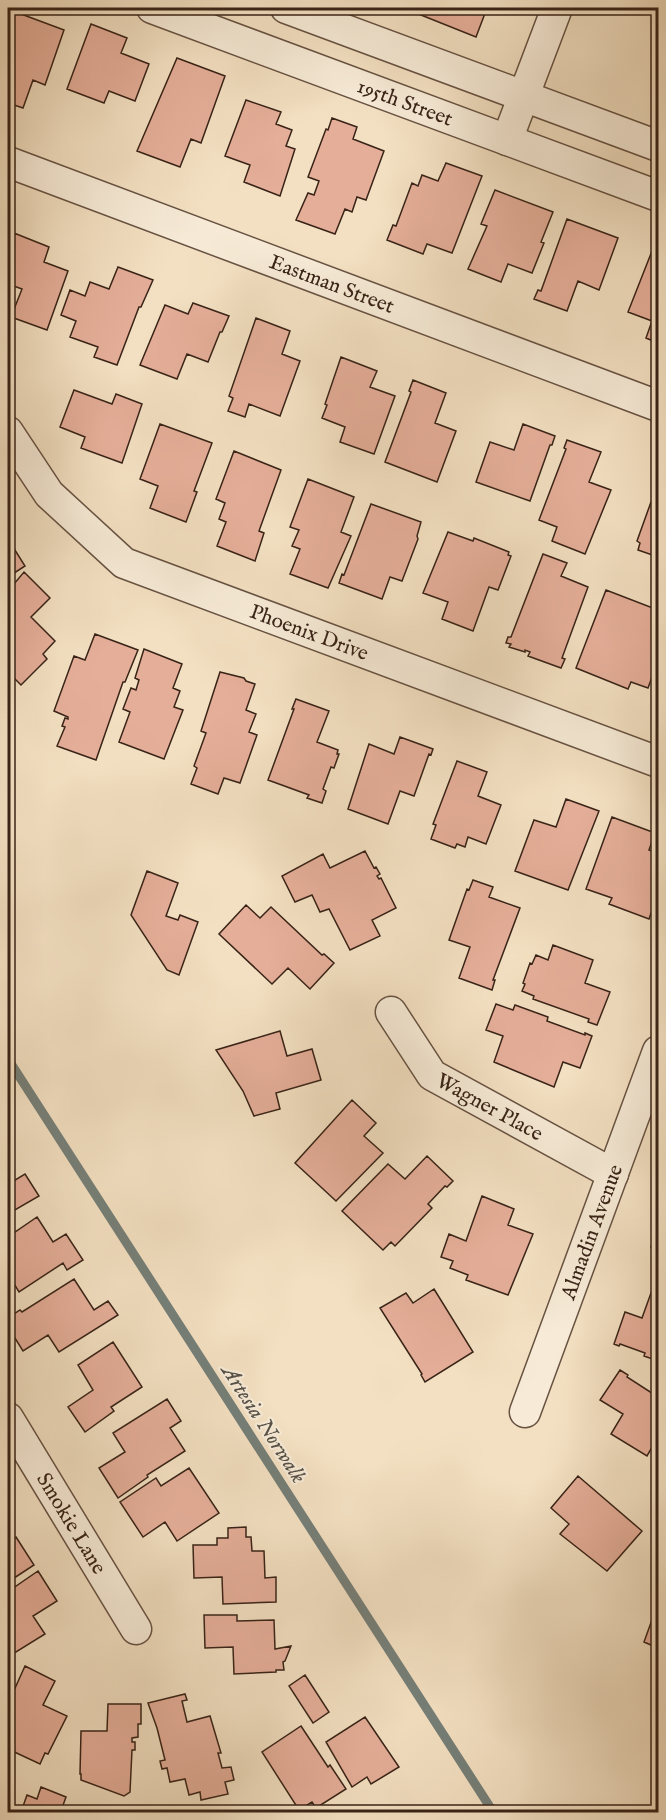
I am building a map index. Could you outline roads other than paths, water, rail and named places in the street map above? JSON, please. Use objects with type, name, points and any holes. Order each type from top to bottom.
[{"type":"street","name":"195th Street","points":[[152,8],[658,196]]},
{"type":"street","points":[[286,8],[658,146]]},
{"type":"street","points":[[507,140],[557,8]]},
{"type":"street","name":"Eastman Street","points":[[8,162],[658,406]]},
{"type":"street","name":"Phoenix Drive","points":[[8,432],[49,495],[124,563],[658,762]]},
{"type":"street","name":"Wagner Place","points":[[391,1012],[432,1075],[613,1174]]},
{"type":"street","name":"Almadin Avenue","points":[[525,1412],[658,1053]]},
{"type":"street","name":"Smokie Lane","points":[[11,1432],[136,1629]]},
{"type":"waterway","name":"Artesia Norwalk","points":[[8,1059],[490,1807]]}]
